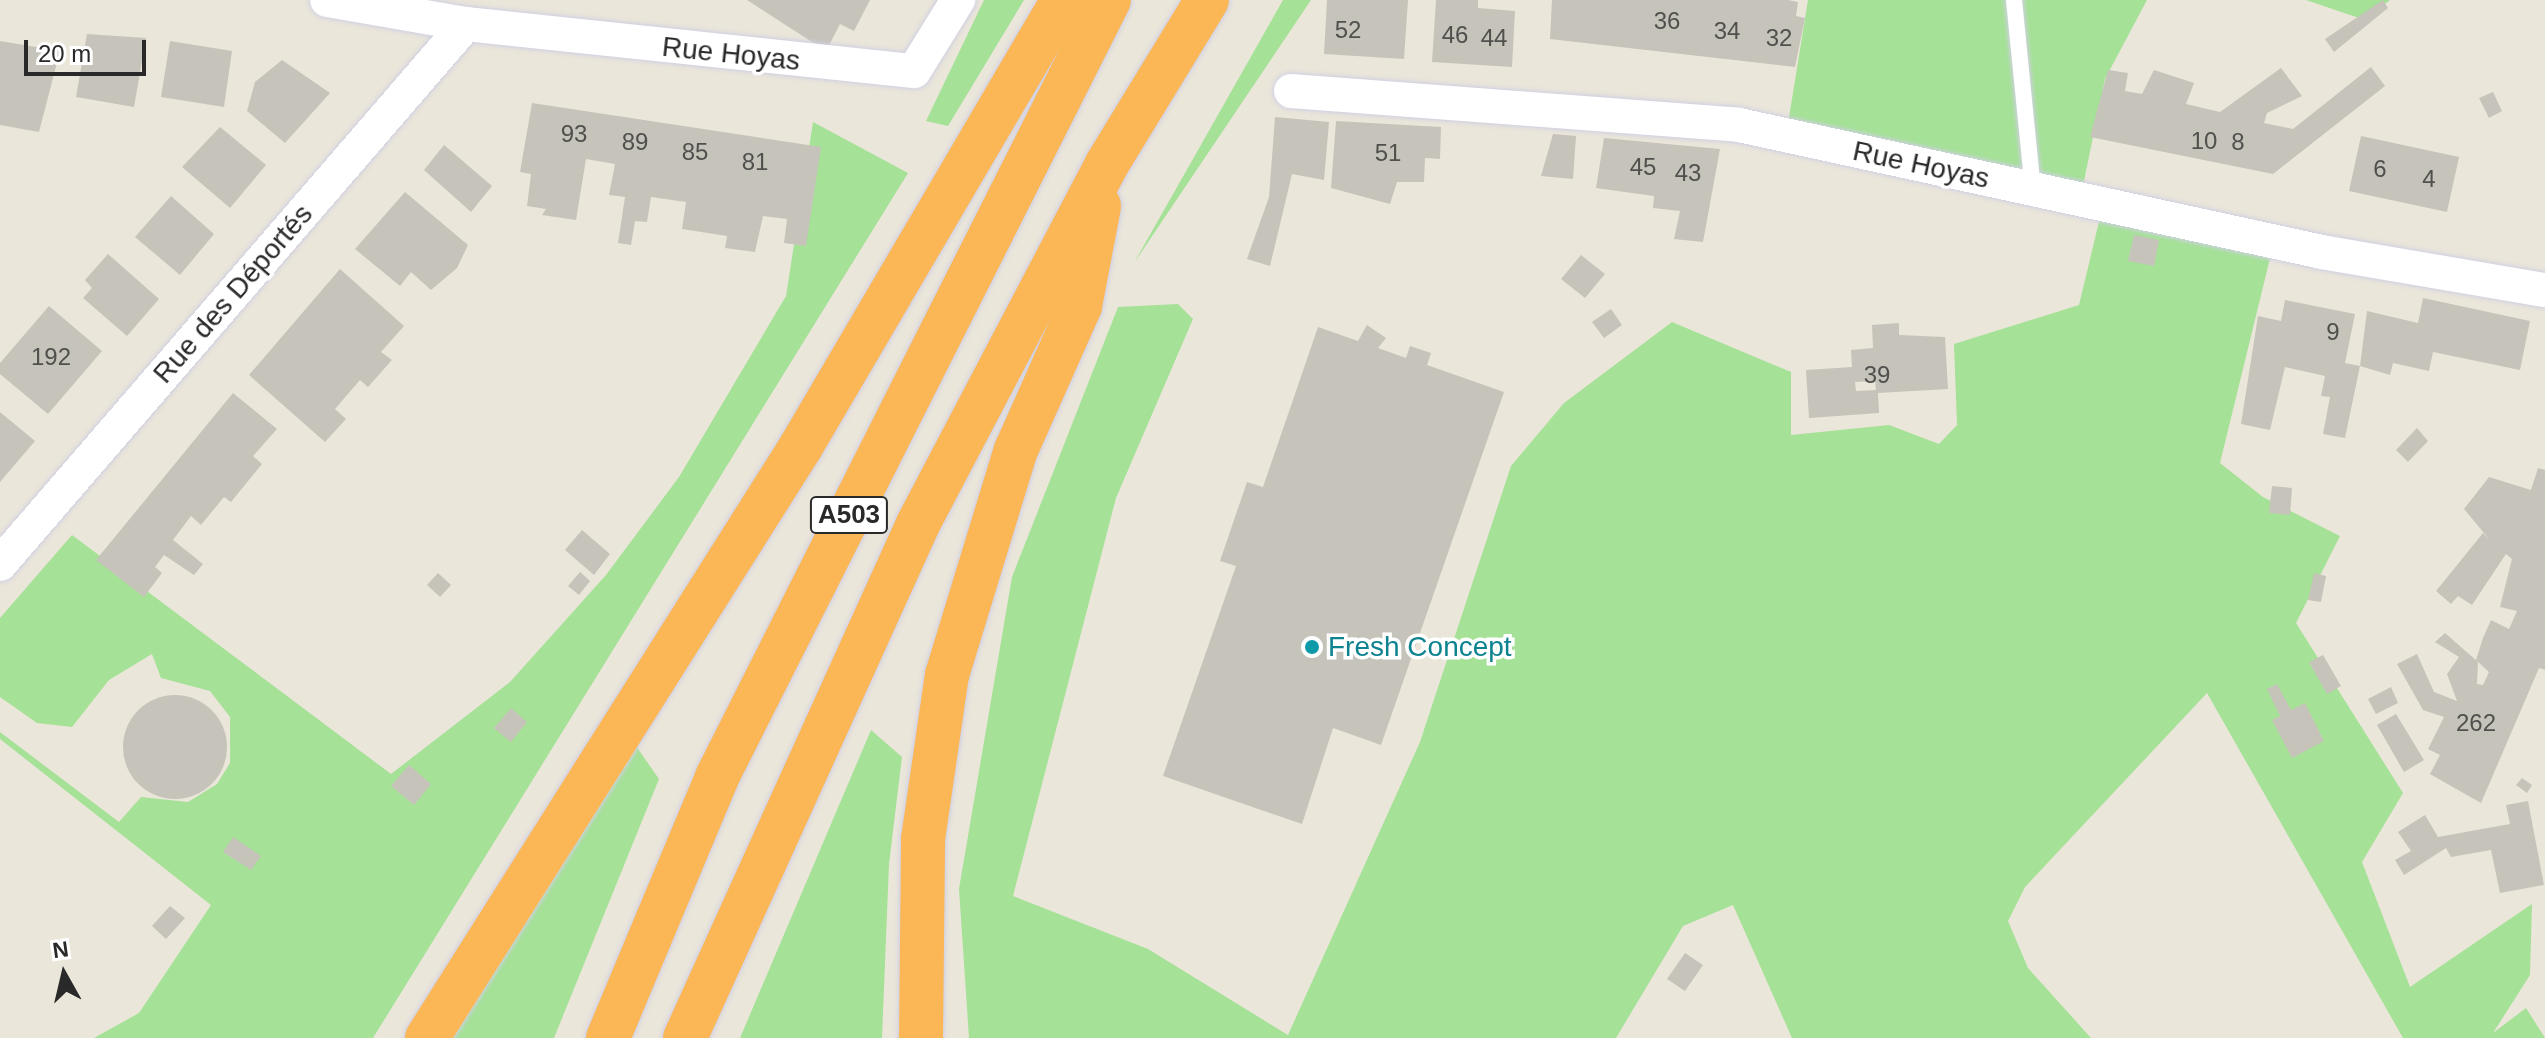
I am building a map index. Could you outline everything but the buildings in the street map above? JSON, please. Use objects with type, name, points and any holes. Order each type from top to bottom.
[{"type":"highway","points":[[427,1038],[809,435],[1063,0]]},
{"type":"highway","name":"A503","points":[[608,1038],[717,777],[1109,0]]},
{"type":"highway","name":"A503","points":[[685,1038],[918,524],[1107,164],[1207,0]]},
{"type":"highway","points":[[921,1038],[923,839],[947,675],[1016,450],[1080,306],[1107,164]]},
{"type":"street","points":[[327,0],[466,24]]},
{"type":"street","name":"Rue Hoyas","points":[[466,24],[914,71],[958,0]]},
{"type":"street","name":"Rue des Déportés","points":[[0,564],[466,24]]},
{"type":"street","name":"Rue Hoyas","points":[[1291,91],[1739,125],[2322,252],[2545,290]]},
{"type":"lane","points":[[2014,0],[2033,190]]},
{"type":"green space","points":[[984,0],[1024,0],[948,126],[926,121]]},
{"type":"green space","points":[[1283,0],[1311,0],[1134,263]]},
{"type":"green space","points":[[1808,0],[2147,0],[2105,79],[2080,200],[1786,136]]},
{"type":"green space","points":[[2306,0],[2390,0],[2365,20]]},
{"type":"green space","points":[[813,122],[908,173],[373,1038],[94,1038],[139,1013],[211,905],[0,739],[0,732],[119,822],[141,797],[188,802],[217,784],[230,763],[230,717],[210,691],[161,678],[152,654],[109,680],[72,727],[37,723],[0,697],[0,618],[72,535],[391,774],[510,682],[606,575],[679,477],[786,296]]},
{"type":"green space","points":[[2103,205],[2274,242],[2220,463],[2263,497],[2340,536],[2296,623],[2403,793],[2362,862],[2410,987],[2532,904],[2530,975],[2493,1033],[2526,1008],[2545,1038],[2403,1038],[2207,693],[2025,887],[2008,921],[2028,968],[2091,1038],[1792,1038],[1733,905],[1683,926],[1616,1038],[969,1038],[959,889],[1012,577],[1118,307],[1178,304],[1193,319],[1116,498],[1013,896],[1148,949],[1288,1035],[1420,742],[1511,466],[1564,403],[1672,322],[1791,372],[1791,435],[1889,425],[1939,444],[1957,425],[1954,344],[2079,305]]},
{"type":"green space","points":[[871,730],[902,757],[889,864],[882,1038],[740,1038]]},
{"type":"green space","points":[[634,743],[659,779],[554,1038],[450,1038]]},
{"type":"place","name":"Fresh Concept","points":[[1312,647]]}]
